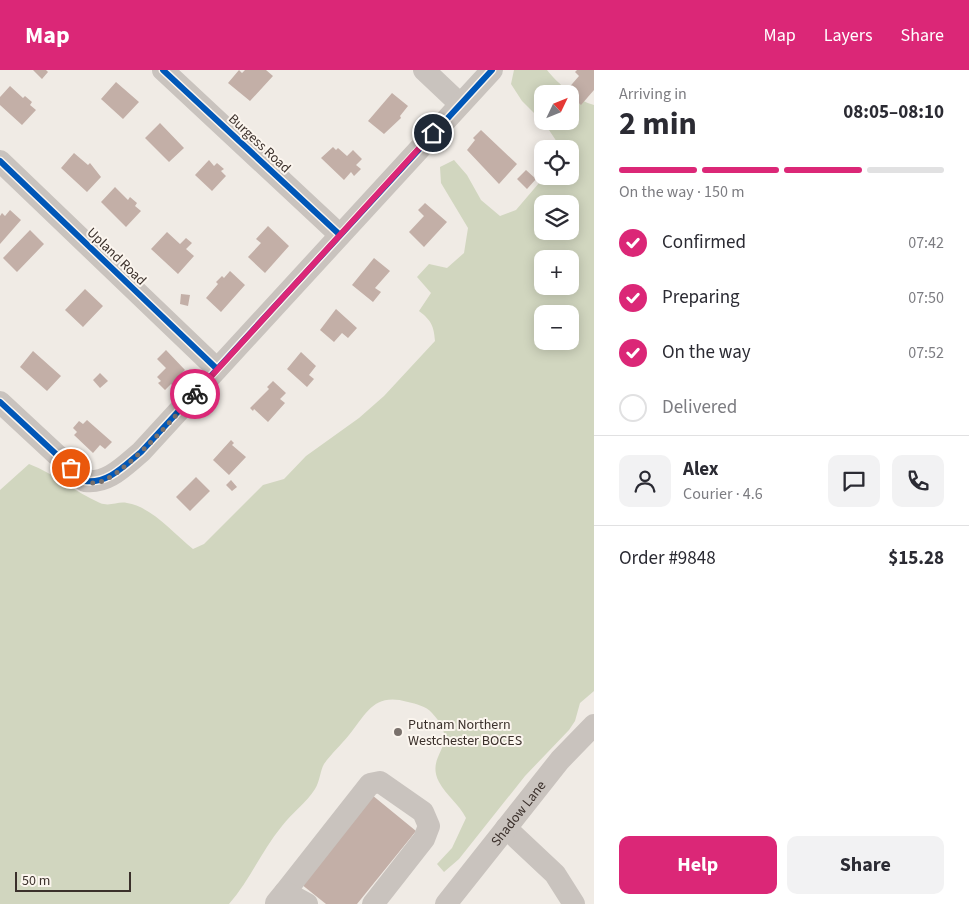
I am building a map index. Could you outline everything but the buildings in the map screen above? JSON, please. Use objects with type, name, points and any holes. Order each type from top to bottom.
[{"type":"street","name":"Burgess Road","points":[[163,70],[340,235]]},
{"type":"street","points":[[424,70],[460,104]]},
{"type":"street","points":[[0,402],[85,482],[96,483],[107,478],[141,452],[492,70]]},
{"type":"street","name":"Upland Road","points":[[0,161],[217,369]]},
{"type":"street","name":"Shadow Lane","points":[[446,904],[560,760],[594,726]]},
{"type":"street","points":[[306,904],[280,898],[370,784],[380,782],[423,812],[430,826],[424,839],[373,904]]},
{"type":"street","points":[[506,828],[555,874],[574,904]]},
{"type":"green space","points":[[514,70],[547,70],[561,85],[534,85],[534,113],[522,101],[511,84]]},
{"type":"green space","points":[[579,99],[594,105],[594,691],[580,703],[575,721],[569,730],[525,776],[459,859],[444,872],[437,864],[452,848],[466,818],[442,787],[436,772],[436,764],[444,742],[441,724],[432,713],[421,706],[408,702],[387,700],[372,706],[327,760],[315,789],[275,835],[229,904],[0,904],[0,490],[29,464],[100,503],[136,505],[154,515],[193,549],[204,544],[263,485],[284,479],[306,456],[359,418],[384,396],[435,341],[431,324],[419,311],[431,293],[417,277],[429,264],[447,268],[464,253],[468,228],[441,183],[440,167],[454,160],[467,175],[481,200],[500,216],[516,210],[537,185],[579,185],[579,140],[556,140],[549,130],[579,130]]},
{"type":"cycle path","points":[[163,70],[340,235]]},
{"type":"cycle path","points":[[0,402],[85,481],[101,480],[115,473],[141,452],[492,70]]},
{"type":"cycle path","points":[[0,161],[217,369]]},
{"type":"way so far","points":[[71,468],[85,482],[96,483],[107,478],[141,452],[195,394]]},
{"type":"place","name":"Putnam Northern Westchester BOCES","points":[[398,732]]},
{"type":"route","points":[[195,394],[433,133]]}]
